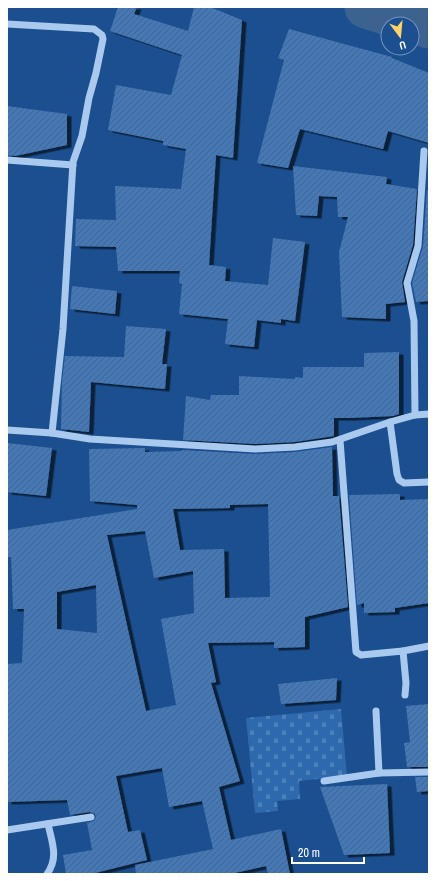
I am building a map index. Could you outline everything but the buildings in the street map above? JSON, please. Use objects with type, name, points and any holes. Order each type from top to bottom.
[{"type":"street","points":[[7,24],[94,29],[102,35],[103,40],[89,98],[82,136],[73,165],[63,329],[52,433]]},
{"type":"street","points":[[415,415],[414,321],[407,283],[418,246],[424,151]]},
{"type":"street","points":[[7,160],[73,165]]},
{"type":"street","points":[[7,430],[52,433],[90,440],[255,449],[295,447],[332,442],[390,422],[415,415],[429,414]]},
{"type":"street","points":[[390,422],[399,480],[404,483],[429,482]]},
{"type":"street","points":[[340,440],[356,652],[361,655],[403,651],[429,646]]},
{"type":"street","points":[[403,651],[406,695]]},
{"type":"street","points":[[376,711],[379,773]]},
{"type":"street","points":[[324,781],[379,773],[429,772]]},
{"type":"street","points":[[7,830],[91,817]]},
{"type":"street","points":[[47,874],[52,867],[54,860],[53,844],[48,824]]},
{"type":"green space","points":[[341,709],[347,776],[299,781],[300,799],[277,801],[278,811],[255,813],[246,718]]},
{"type":"waterway","points":[[366,7],[429,27]]}]
